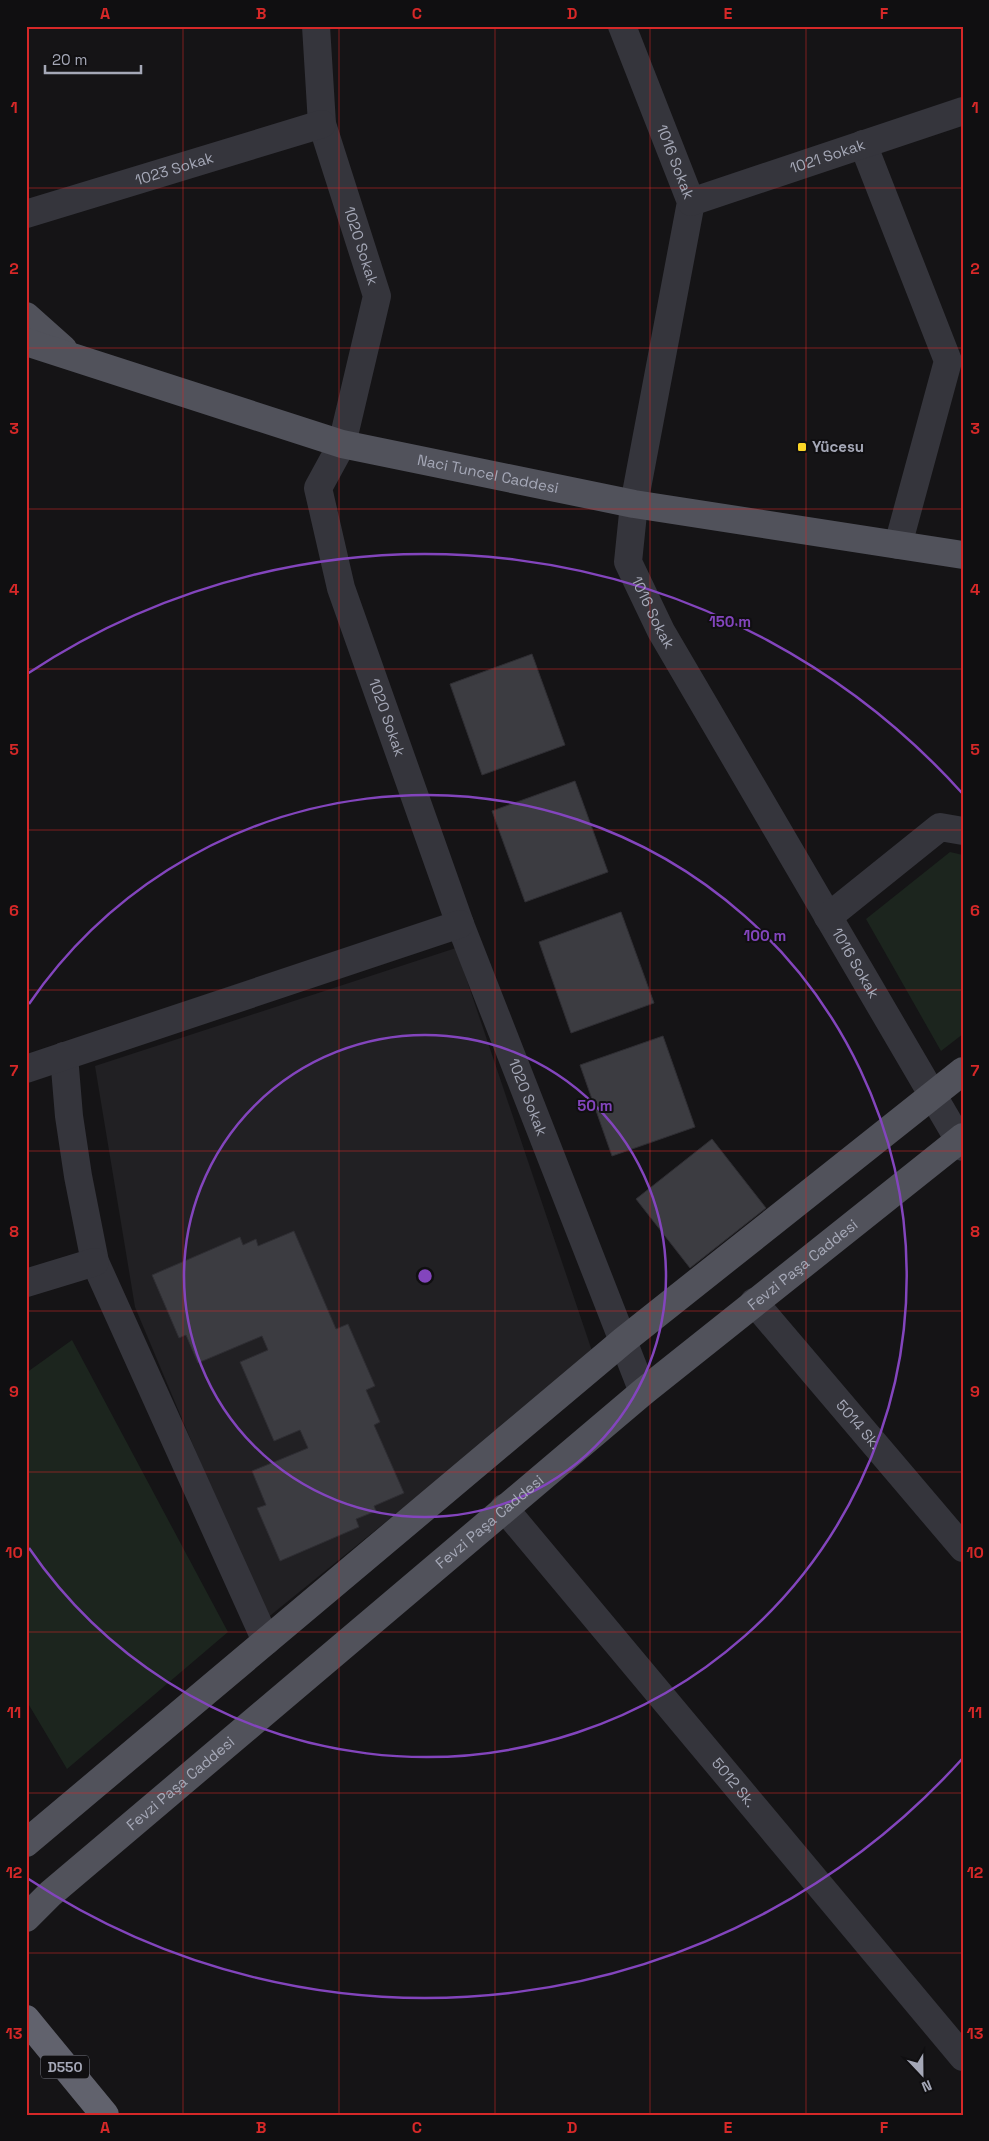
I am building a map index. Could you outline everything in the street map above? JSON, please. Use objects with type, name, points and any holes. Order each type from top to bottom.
[{"type":"highway","name":"D550","points":[[26,2019],[105,2115]]},
{"type":"main road","points":[[26,316],[72,357]]},
{"type":"main road","name":"Naci Tuncel Caddesi","points":[[26,342],[342,444],[634,504],[963,555]]},
{"type":"main road","points":[[26,1843],[623,1341],[963,1071]]},
{"type":"main road","name":"Fevzi Paşa Caddesi","points":[[26,1918],[50,1894],[643,1392],[754,1302],[961,1142]]},
{"type":"street","name":"1020 Sokak","points":[[316,26],[322,124],[377,296],[342,444],[318,488],[341,588],[460,924],[643,1392]]},
{"type":"street","name":"1016 Sokak","points":[[622,26],[691,202],[634,504],[628,562],[661,631],[931,1095],[961,1142]]},
{"type":"street","name":"1021 Sokak","points":[[691,202],[963,111]]},
{"type":"street","name":"1023 Sokak","points":[[26,214],[322,124]]},
{"type":"street","points":[[863,144],[948,361],[898,545]]},
{"type":"street","points":[[828,917],[940,827],[963,831]]},
{"type":"street","points":[[26,1069],[460,924]]},
{"type":"street","points":[[64,1056],[69,1116],[78,1176],[96,1262],[266,1641]]},
{"type":"street","points":[[26,1283],[96,1262]]},
{"type":"street","name":"5014 Sk.","points":[[754,1302],[963,1548]]},
{"type":"street","name":"5012 Sk.","points":[[504,1508],[963,2057]]},
{"type":"shaded area","points":[[950,852],[963,855],[963,1034],[941,1051],[866,919]]},
{"type":"shaded area","points":[[456,948],[593,1354],[266,1619],[135,1307],[95,1066]]},
{"type":"shaded area","points":[[72,1340],[228,1632],[67,1769],[26,1700],[26,1373]]},
{"type":"building","points":[[532,654],[565,745],[482,775],[450,684]]},
{"type":"building","points":[[575,781],[608,872],[525,902],[492,811]]},
{"type":"building","points":[[621,912],[654,1003],[571,1033],[539,942]]},
{"type":"building","points":[[663,1036],[695,1127],[612,1156],[580,1065]]},
{"type":"building","points":[[712,1139],[766,1208],[690,1268],[636,1199]]},
{"type":"building","points":[[294,1231],[336,1329],[348,1324],[375,1386],[366,1390],[380,1422],[374,1425],[404,1493],[374,1506],[376,1511],[356,1519],[359,1527],[280,1561],[257,1508],[266,1505],[252,1471],[308,1448],[300,1430],[274,1441],[240,1362],[268,1350],[262,1336],[198,1363],[186,1335],[179,1338],[152,1275],[240,1237],[243,1245],[256,1239],[258,1246]]},
{"type":"place","name":"Yücesu","points":[[802,447]]}]
